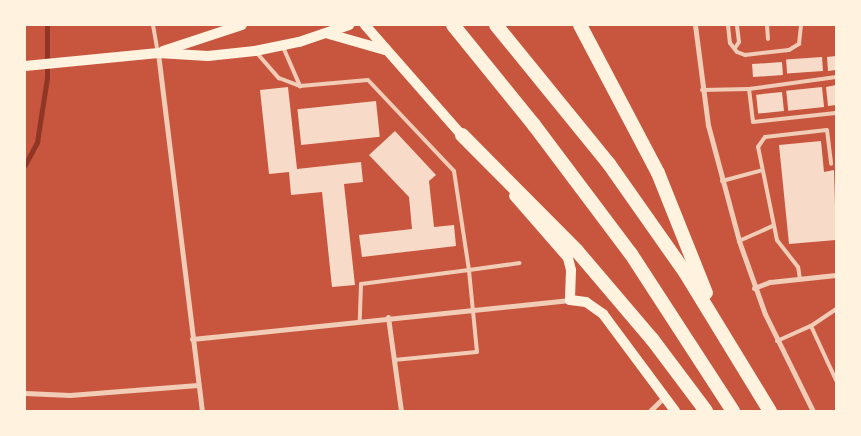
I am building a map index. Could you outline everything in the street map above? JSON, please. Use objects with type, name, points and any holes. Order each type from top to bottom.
[{"type":"highway","points":[[453,25],[534,125],[631,254],[733,411]]},
{"type":"highway","points":[[496,25],[609,164],[718,324],[770,411]]},
{"type":"highway","points":[[580,25],[658,173],[718,324]]},
{"type":"highway","points":[[462,135],[577,251],[652,339],[706,411]]},
{"type":"main road","points":[[158,53],[242,25]]},
{"type":"main road","points":[[27,66],[158,53],[208,56],[255,51],[329,34],[350,25]]},
{"type":"main road","points":[[366,25],[385,50],[462,135],[568,258],[571,270],[570,300],[586,302],[603,314],[666,396],[675,411]]},
{"type":"main road","points":[[329,34],[385,50]]},
{"type":"street","points":[[695,25],[702,90],[722,182],[739,241],[754,288],[777,341],[813,411]]},
{"type":"street","points":[[158,53],[202,411]]},
{"type":"street","points":[[754,288],[800,279],[836,275]]},
{"type":"street","points":[[192,339],[388,316],[570,300]]},
{"type":"street","points":[[388,316],[401,411]]},
{"type":"street","points":[[25,393],[70,395],[198,385]]},
{"type":"street","points":[[650,411],[666,396]]},
{"type":"lane","points":[[153,25],[158,53]]},
{"type":"lane","points":[[728,25],[730,43],[745,55],[789,50],[799,44],[801,25]]},
{"type":"lane","points":[[735,48],[739,42],[737,25]]},
{"type":"lane","points":[[767,25],[768,39]]},
{"type":"lane","points":[[282,46],[300,86]]},
{"type":"lane","points":[[255,51],[279,78],[300,86],[368,80],[454,171],[474,309],[477,352],[394,360]]},
{"type":"lane","points":[[702,90],[749,89],[836,77]]},
{"type":"lane","points":[[749,89],[753,122],[836,113]]},
{"type":"lane","points":[[800,279],[798,267],[777,240],[760,171],[758,147],[765,137],[827,130],[831,164]]},
{"type":"lane","points":[[722,182],[760,171]]},
{"type":"lane","points":[[739,241],[773,226]]},
{"type":"lane","points":[[360,320],[361,284],[520,263]]},
{"type":"lane","points":[[777,341],[811,326],[836,309]]},
{"type":"lane","points":[[811,326],[836,380]]},
{"type":"building","points":[[836,56],[836,70],[828,71],[827,57]]},
{"type":"building","points":[[822,57],[823,71],[787,73],[786,60]]},
{"type":"building","points":[[782,62],[783,75],[753,77],[752,64]]},
{"type":"building","points":[[836,85],[836,105],[828,106],[826,87]]},
{"type":"building","points":[[288,87],[297,169],[361,162],[363,182],[344,184],[355,285],[332,287],[322,192],[291,195],[289,172],[269,174],[260,90]]},
{"type":"building","points":[[822,87],[824,107],[788,111],[786,91]]},
{"type":"building","points":[[782,92],[784,111],[758,114],[756,95]]},
{"type":"building","points":[[376,101],[380,137],[301,145],[297,109]]},
{"type":"building","points":[[395,131],[436,175],[429,181],[434,227],[454,225],[456,246],[362,257],[359,235],[412,229],[409,197],[369,155]]},
{"type":"building","points":[[821,141],[824,172],[834,170],[836,240],[789,244],[779,145]]},
{"type":"waterway","points":[[25,165],[37,142],[47,78],[47,25]]}]
